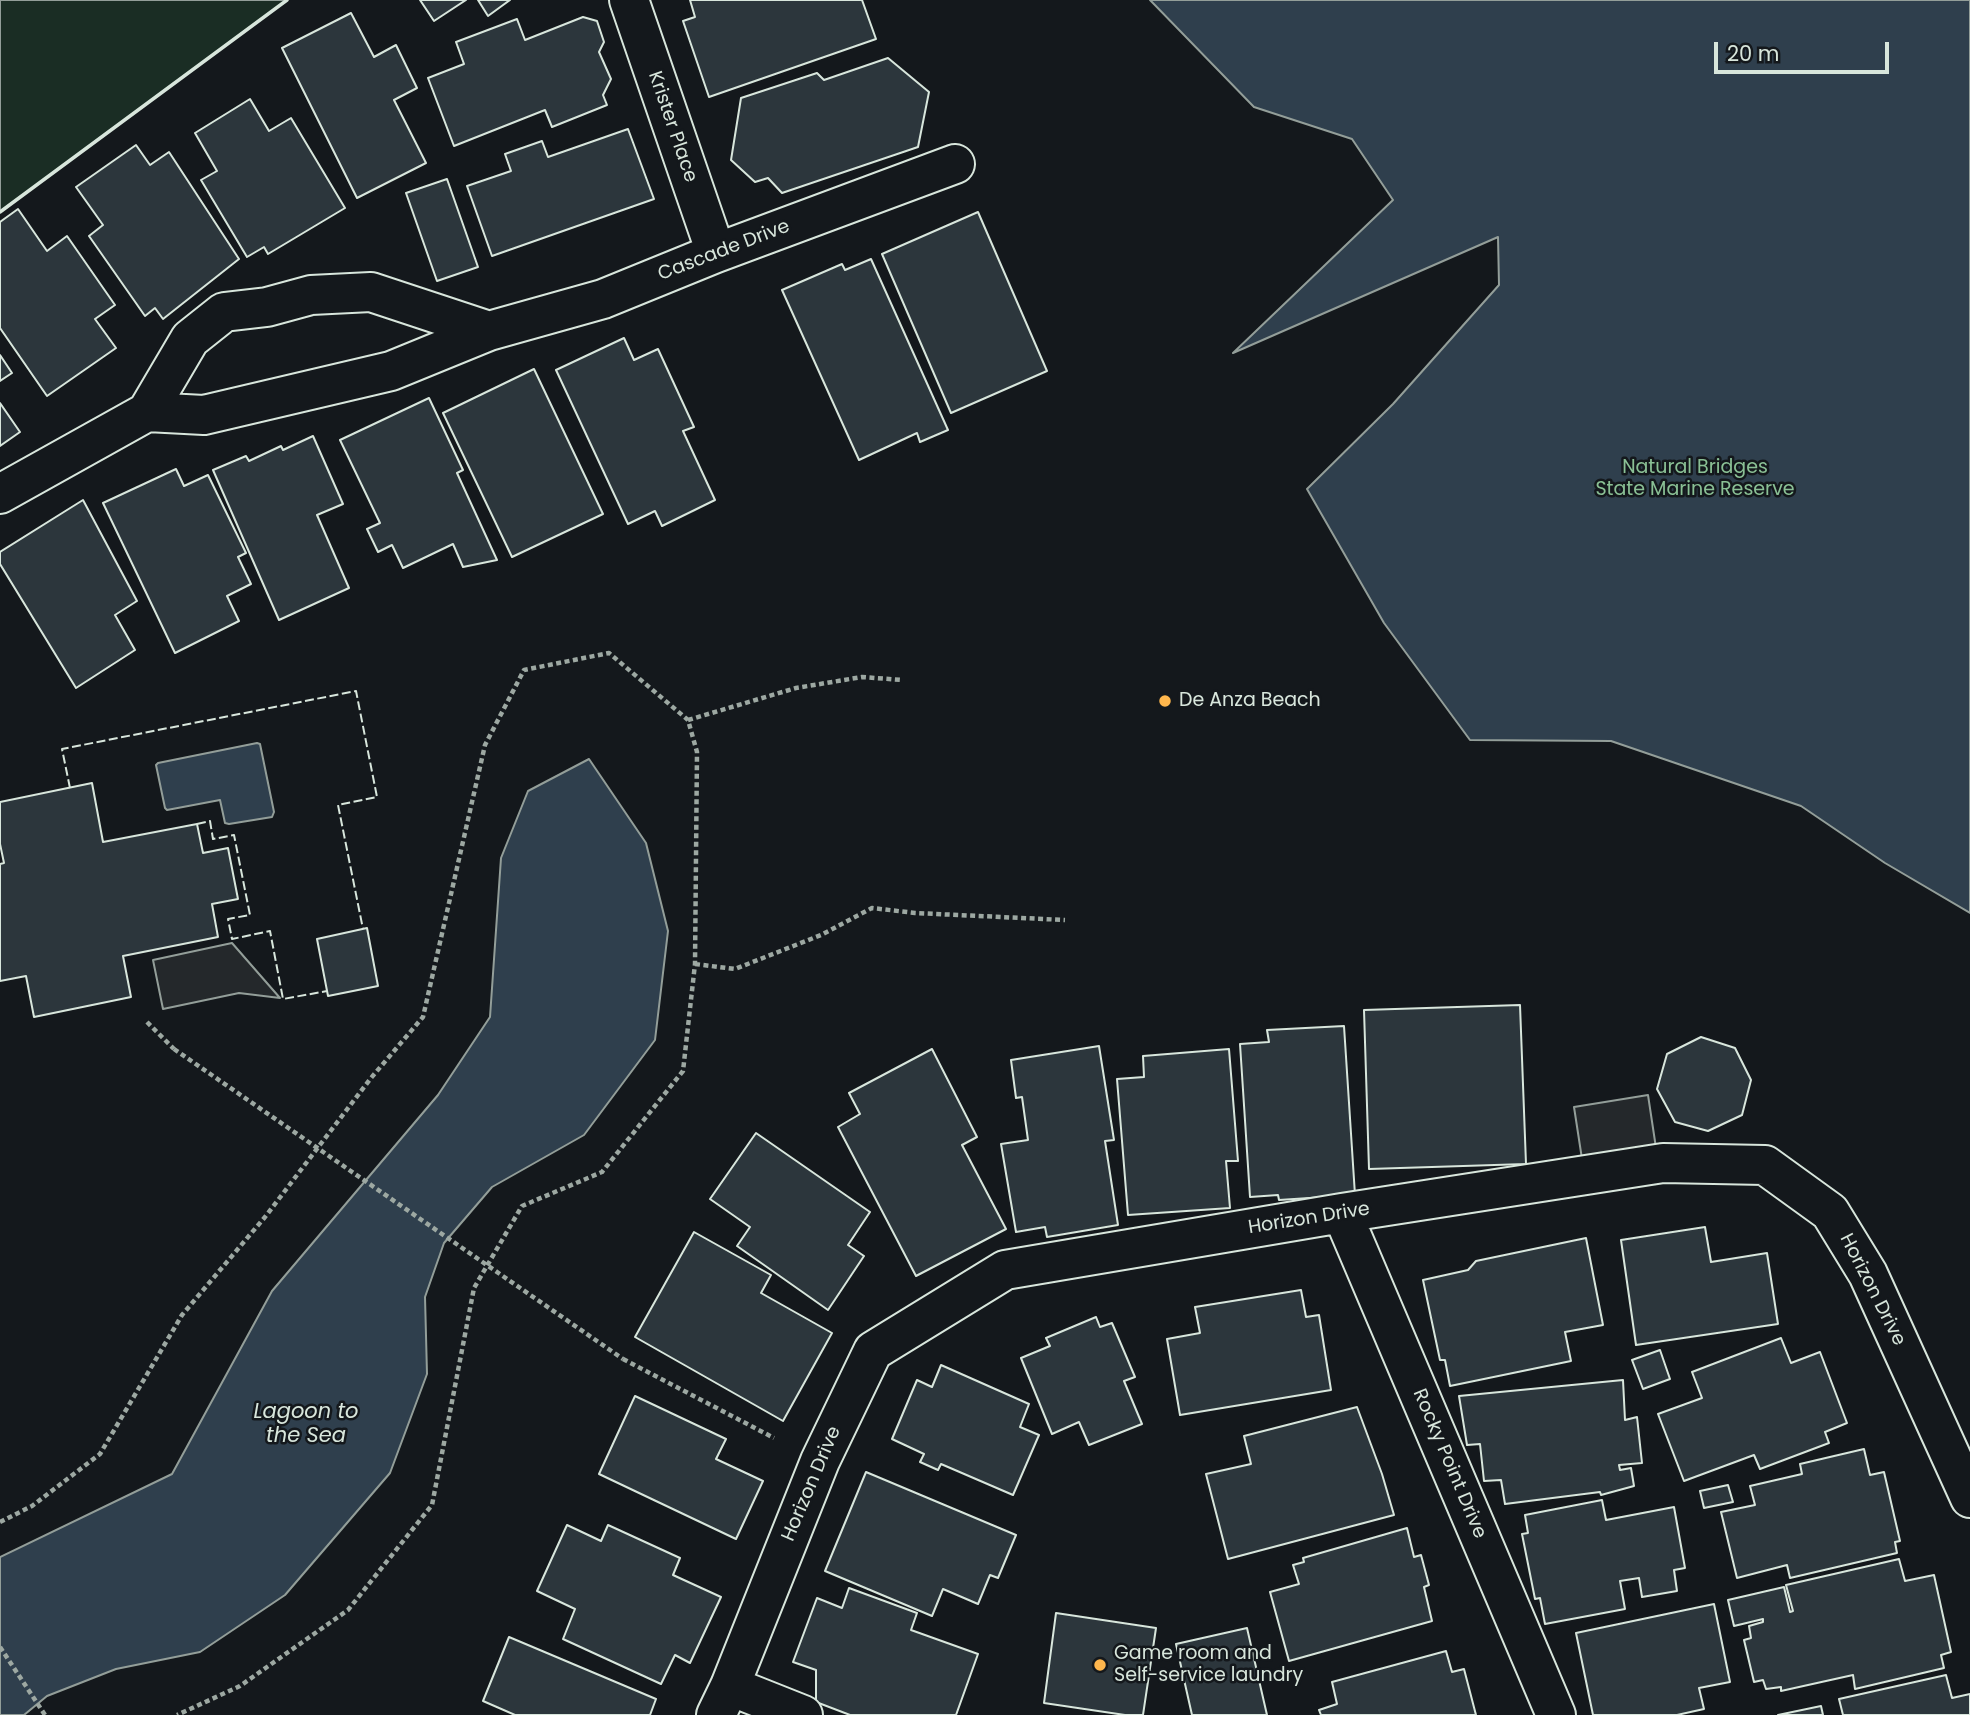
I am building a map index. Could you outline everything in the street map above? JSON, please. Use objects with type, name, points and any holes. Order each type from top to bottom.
[{"type":"street","name":"Krister Place","points":[[629,0],[716,253]]},
{"type":"street","name":"Cascade Drive","points":[[147,412],[204,415],[391,371],[489,331],[603,299],[716,253],[955,164]]},
{"type":"street","points":[[0,494],[147,412],[190,340],[223,312],[267,307],[311,295],[371,292],[489,331]]},
{"type":"street","name":"Horizon Drive","points":[[723,1700],[820,1461],[873,1351],[1005,1270],[1342,1213],[1663,1163],[1765,1165],[1830,1212],[1868,1274],[1970,1498]]},
{"type":"street","name":"Rocky Point Drive","points":[[1342,1213],[1556,1715]]},
{"type":"street","points":[[723,1700],[803,1715]]},
{"type":"path","points":[[0,1522],[32,1506],[100,1454],[182,1315],[265,1217],[363,1088],[423,1017],[485,745],[524,670],[609,653],[688,720],[697,751],[695,964],[683,1071],[602,1172],[522,1206],[474,1288],[432,1505],[348,1610],[240,1686],[177,1715]]},
{"type":"path","points":[[688,720],[796,688],[862,677],[902,680]]},
{"type":"path","points":[[695,964],[735,969],[821,935],[872,908],[915,913],[1065,920]]},
{"type":"path","points":[[147,1022],[174,1049],[623,1359],[820,1461]]},
{"type":"path","points":[[0,1647],[45,1715]]},
{"type":"green space","points":[[0,0],[287,0],[0,212]]},
{"type":"shaded area","points":[[232,943],[280,998],[239,993],[163,1009],[153,960]]},
{"type":"shaded area","points":[[1648,1095],[1656,1148],[1582,1159],[1574,1107]]},
{"type":"water","name":"Natural Bridges State Marine Reserve","points":[[1150,0],[1970,0],[1970,913],[1885,863],[1801,806],[1611,741],[1470,740],[1384,623],[1307,489],[1393,404],[1499,285],[1498,237],[1233,353],[1393,200],[1352,139],[1254,107]]},
{"type":"water","points":[[260,744],[274,812],[272,817],[225,823],[220,800],[167,810],[165,808],[156,765],[158,763]]},
{"type":"water","name":"Lagoon to the Sea","points":[[589,759],[646,843],[668,931],[655,1040],[584,1135],[492,1187],[444,1243],[425,1297],[427,1374],[390,1473],[285,1595],[200,1652],[116,1669],[47,1696],[24,1715],[0,1715],[0,1557],[172,1474],[272,1291],[438,1095],[490,1017],[501,858],[528,791]]},
{"type":"building","points":[[420,0],[466,0],[434,21]]},
{"type":"building","points":[[478,0],[510,0],[488,16]]},
{"type":"building","points":[[690,0],[862,0],[876,39],[709,97],[683,21],[695,17]]},
{"type":"building","points":[[351,13],[374,57],[396,45],[417,88],[394,100],[426,163],[357,198],[282,48]]},
{"type":"building","points":[[583,17],[597,21],[604,42],[599,52],[611,79],[603,95],[607,105],[552,127],[545,110],[454,146],[428,78],[464,64],[456,42],[517,19],[525,40]]},
{"type":"building","points":[[888,58],[929,92],[918,147],[782,193],[768,178],[755,182],[731,160],[741,98],[817,73],[824,80]]},
{"type":"building","points":[[250,99],[269,131],[291,118],[345,208],[268,254],[264,247],[247,257],[201,180],[217,171],[195,133]]},
{"type":"building","points":[[628,129],[654,199],[492,256],[467,186],[511,171],[505,154],[542,141],[548,157]]},
{"type":"building","points":[[136,145],[150,165],[169,152],[239,259],[163,319],[155,308],[145,316],[89,236],[103,225],[76,187]]},
{"type":"building","points":[[447,179],[478,267],[437,281],[406,193]]},
{"type":"building","points":[[18,209],[47,251],[67,236],[115,305],[95,319],[116,348],[47,396],[0,328],[0,222]]},
{"type":"building","points":[[978,212],[1047,371],[951,413],[882,254]]},
{"type":"building","points":[[871,259],[948,430],[920,442],[917,433],[859,460],[782,290],[842,264],[845,270]]},
{"type":"building","points":[[624,338],[634,360],[658,349],[694,427],[683,431],[715,500],[662,526],[655,511],[628,524],[556,370]]},
{"type":"building","points":[[0,355],[12,373],[0,381]]},
{"type":"building","points":[[534,369],[603,514],[512,557],[443,413]]},
{"type":"building","points":[[429,398],[463,470],[457,473],[497,560],[463,567],[453,544],[403,568],[392,545],[378,552],[367,529],[380,523],[340,440]]},
{"type":"building","points":[[0,403],[20,432],[0,446]]},
{"type":"building","points":[[313,436],[343,504],[317,515],[349,588],[279,620],[213,470],[246,456],[249,461],[281,446],[283,450]]},
{"type":"building","points":[[176,469],[184,486],[208,475],[246,553],[238,557],[251,584],[227,596],[239,621],[175,653],[103,503]]},
{"type":"building","points":[[83,500],[137,601],[115,615],[135,650],[76,688],[0,564],[0,552]]},
{"type":"building","points":[[92,783],[103,842],[197,824],[203,853],[228,848],[238,899],[212,904],[218,937],[123,956],[131,997],[34,1017],[26,976],[0,981],[0,864],[4,863],[0,844],[0,802]]},
{"type":"building","points":[[367,928],[378,986],[328,996],[317,939]]},
{"type":"building","points":[[1520,1005],[1526,1164],[1369,1169],[1364,1010]]},
{"type":"building","points":[[1344,1026],[1355,1195],[1279,1200],[1278,1195],[1250,1197],[1240,1044],[1269,1042],[1267,1030]]},
{"type":"building","points":[[1701,1037],[1735,1048],[1751,1080],[1742,1115],[1708,1131],[1675,1122],[1657,1089],[1667,1054]]},
{"type":"building","points":[[1099,1046],[1114,1140],[1105,1141],[1118,1225],[1047,1237],[1045,1227],[1016,1232],[1001,1144],[1028,1140],[1022,1097],[1016,1098],[1011,1060]]},
{"type":"building","points":[[932,1049],[977,1137],[962,1145],[1006,1229],[916,1276],[838,1127],[860,1114],[849,1093]]},
{"type":"building","points":[[1229,1049],[1238,1161],[1226,1161],[1230,1208],[1128,1215],[1117,1079],[1144,1077],[1143,1056]]},
{"type":"building","points":[[756,1133],[870,1212],[848,1245],[864,1256],[828,1310],[737,1246],[750,1227],[710,1199]]},
{"type":"building","points":[[1705,1227],[1711,1262],[1767,1253],[1778,1324],[1636,1345],[1621,1240]]},
{"type":"building","points":[[694,1232],[771,1275],[761,1293],[832,1333],[783,1421],[635,1337]]},
{"type":"building","points":[[1586,1238],[1603,1325],[1565,1332],[1571,1361],[1450,1386],[1445,1360],[1440,1360],[1423,1280],[1468,1270],[1476,1261]]},
{"type":"building","points":[[1301,1290],[1306,1317],[1319,1315],[1331,1390],[1180,1415],[1167,1339],[1200,1333],[1195,1307]]},
{"type":"building","points":[[1096,1317],[1100,1327],[1112,1323],[1135,1377],[1124,1381],[1142,1424],[1089,1445],[1079,1422],[1052,1434],[1021,1358],[1050,1346],[1046,1338]]},
{"type":"building","points":[[1781,1338],[1791,1363],[1820,1352],[1847,1423],[1825,1432],[1829,1443],[1760,1469],[1754,1455],[1684,1481],[1658,1414],[1702,1398],[1692,1372]]},
{"type":"building","points":[[1660,1350],[1670,1379],[1643,1389],[1632,1360]]},
{"type":"building","points":[[941,1365],[1029,1404],[1020,1427],[1039,1435],[1013,1495],[941,1464],[938,1470],[920,1462],[924,1454],[892,1439],[917,1380],[932,1387]]},
{"type":"building","points":[[1623,1380],[1625,1420],[1637,1417],[1642,1463],[1619,1465],[1620,1470],[1631,1468],[1634,1486],[1601,1495],[1600,1492],[1505,1504],[1501,1480],[1484,1481],[1480,1444],[1467,1445],[1459,1396]]},
{"type":"building","points":[[635,1396],[726,1439],[716,1459],[763,1481],[736,1539],[599,1474]]},
{"type":"building","points":[[1357,1407],[1394,1515],[1228,1559],[1206,1474],[1251,1464],[1244,1436]]},
{"type":"building","points":[[1864,1449],[1870,1475],[1884,1472],[1900,1541],[1895,1542],[1897,1553],[1790,1578],[1787,1565],[1737,1578],[1721,1512],[1755,1505],[1750,1486],[1802,1474],[1800,1464]]},
{"type":"building","points":[[866,1472],[1016,1535],[998,1578],[990,1575],[978,1604],[943,1589],[932,1616],[825,1571]]},
{"type":"building","points":[[1728,1485],[1733,1502],[1704,1508],[1700,1491]]},
{"type":"building","points":[[1602,1500],[1606,1520],[1674,1507],[1685,1568],[1674,1570],[1677,1591],[1642,1597],[1639,1578],[1620,1581],[1625,1609],[1545,1624],[1540,1598],[1535,1599],[1522,1534],[1528,1533],[1525,1515]]},
{"type":"building","points":[[567,1525],[601,1541],[608,1525],[680,1558],[673,1575],[721,1597],[690,1663],[675,1655],[661,1684],[563,1639],[575,1609],[537,1591]]},
{"type":"building","points":[[1407,1528],[1414,1557],[1421,1555],[1429,1585],[1424,1587],[1432,1621],[1289,1661],[1270,1592],[1299,1584],[1293,1565],[1304,1562],[1303,1558]]},
{"type":"building","points":[[1899,1559],[1905,1581],[1934,1575],[1951,1652],[1941,1655],[1944,1668],[1855,1689],[1853,1675],[1781,1691],[1781,1687],[1766,1689],[1763,1680],[1754,1682],[1744,1640],[1751,1638],[1749,1626],[1763,1622],[1763,1619],[1734,1626],[1728,1600],[1784,1587],[1790,1612],[1793,1611],[1786,1585]]},
{"type":"building","points":[[849,1588],[917,1613],[911,1630],[978,1654],[956,1715],[850,1715],[816,1702],[816,1670],[793,1662],[817,1598],[842,1608]]},
{"type":"building","points":[[1714,1604],[1730,1682],[1699,1688],[1704,1709],[1677,1715],[1593,1715],[1576,1633]]},
{"type":"building","name":"Game room and Self-service laundry","points":[[1056,1613],[1156,1628],[1143,1715],[1125,1715],[1044,1703]]},
{"type":"building","points":[[1247,1628],[1267,1715],[1192,1715],[1176,1644]]},
{"type":"building","points":[[509,1637],[656,1699],[650,1715],[515,1715],[483,1701]]},
{"type":"building","points":[[1446,1651],[1452,1672],[1464,1669],[1476,1715],[1321,1715],[1319,1710],[1337,1704],[1332,1682]]},
{"type":"building","points":[[1946,1675],[1952,1698],[1970,1694],[1970,1715],[1843,1715],[1839,1699]]},
{"type":"building","points":[[1821,1706],[1823,1715],[1778,1715]]},
{"type":"fence","points":[[70,788],[62,749],[356,691],[377,797],[338,805],[363,929]]},
{"type":"fence","points":[[197,824],[210,821],[213,839],[234,835],[250,915],[228,919],[232,939],[270,931],[283,999],[327,991]]},
{"type":"wall","points":[[0,212],[287,0]]},
{"type":"place","name":"De Anza Beach","points":[[1165,701]]},
{"type":"place","name":"Game room and Self-service laundry","points":[[1100,1665]]}]
